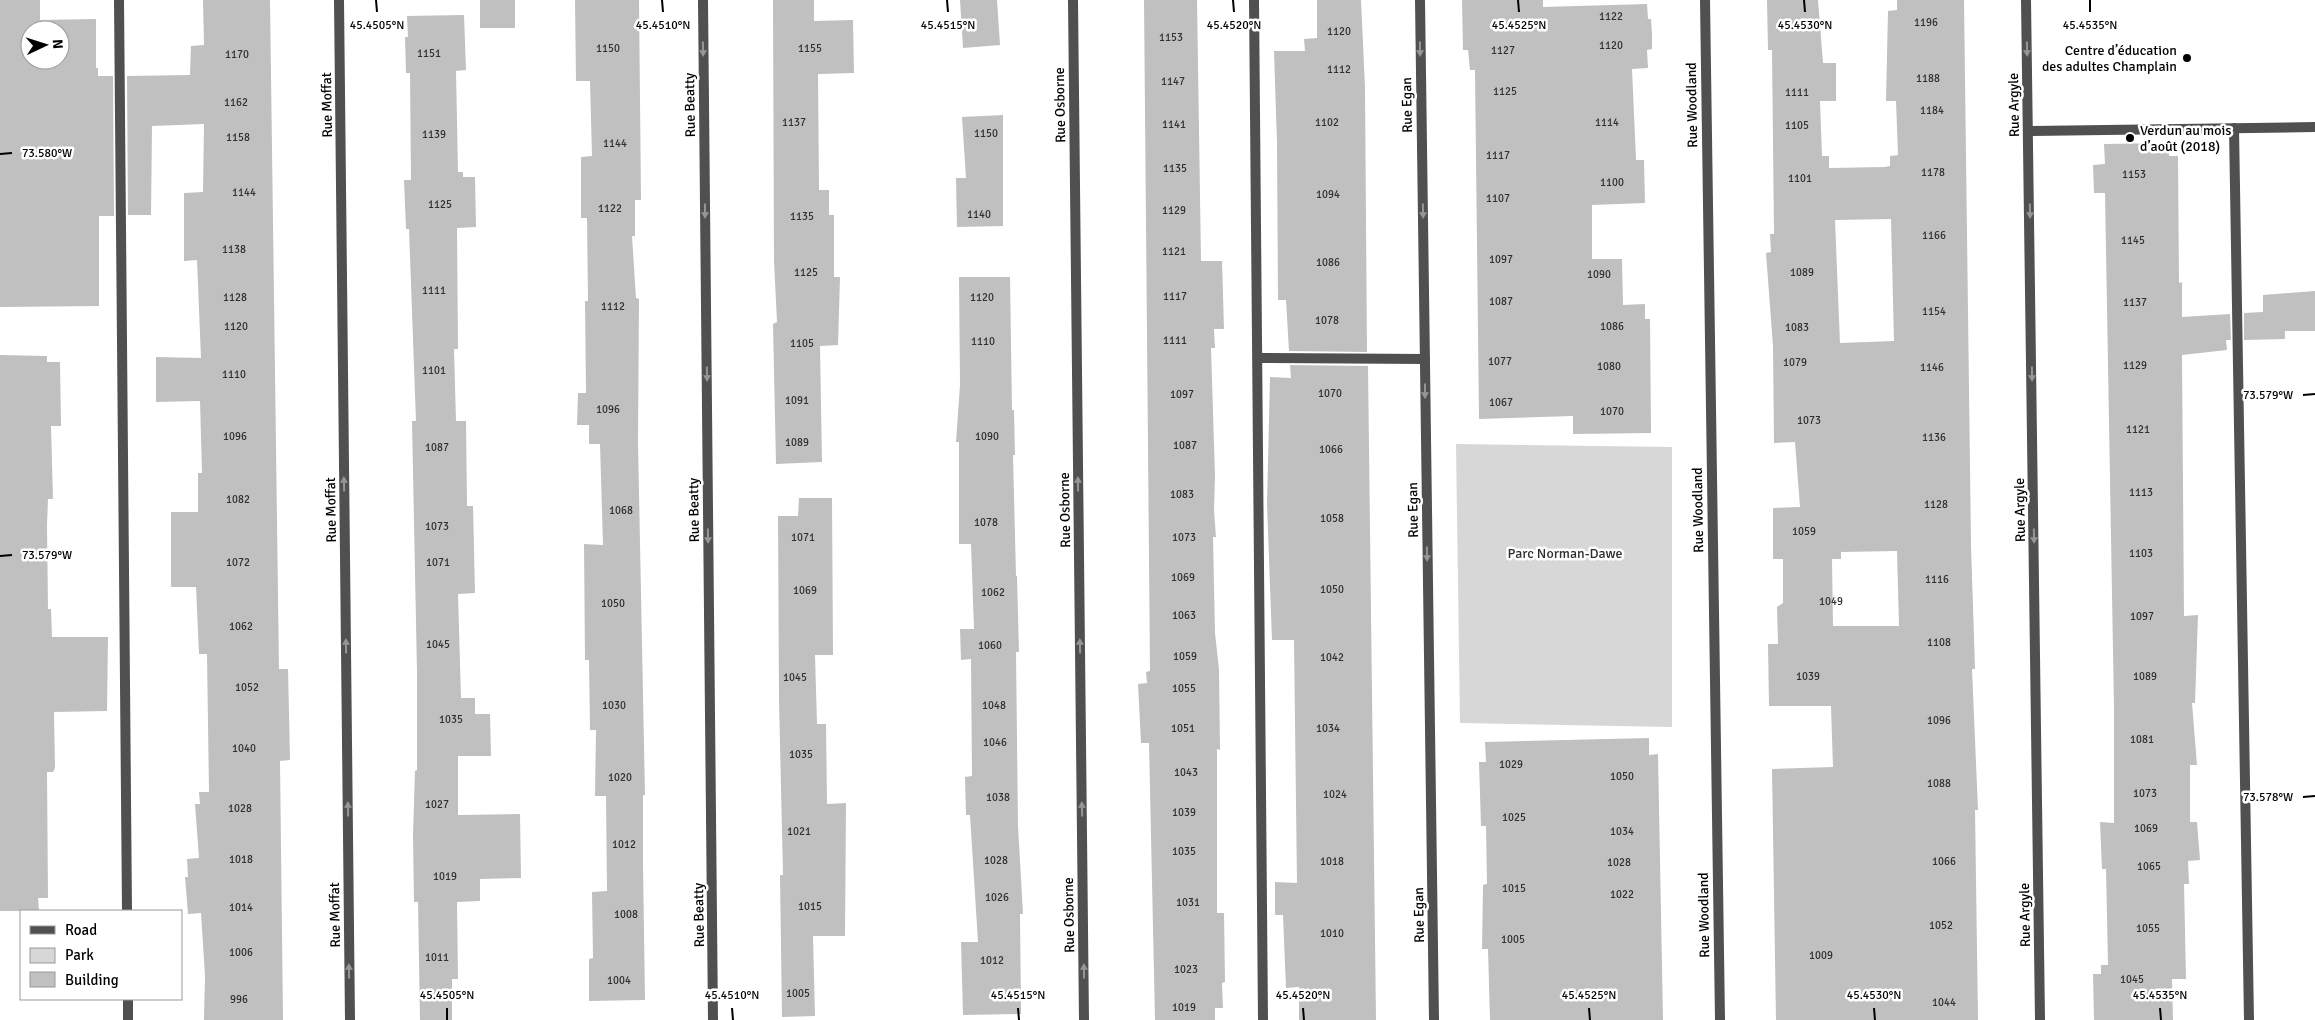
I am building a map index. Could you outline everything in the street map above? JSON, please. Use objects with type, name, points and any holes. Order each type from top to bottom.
[{"type":"street","points":[[119,0],[127,910]]},
{"type":"street","name":"Rue Moffat","points":[[339,0],[350,1020]]},
{"type":"street","name":"Rue Beatty","points":[[703,0],[713,1020]]},
{"type":"street","name":"Rue Osborne","points":[[1073,0],[1084,1020]]},
{"type":"street","points":[[1254,0],[1263,1020]]},
{"type":"street","name":"Rue Egan","points":[[1420,0],[1434,1020]]},
{"type":"street","name":"Rue Woodland","points":[[1705,0],[1720,1020]]},
{"type":"street","name":"Rue Argyle","points":[[2026,0],[2040,1020]]},
{"type":"street","points":[[2028,132],[2315,127]]},
{"type":"street","points":[[2234,128],[2249,1020]]},
{"type":"street","points":[[1258,358],[1425,359]]},
{"type":"street","points":[[128,1000],[128,1020]]},
{"type":"green space","name":"Parc Norman-Dawe","points":[[1456,444],[1672,447],[1672,727],[1460,723]]},
{"type":"building","points":[[0,0],[40,0],[40,20],[96,19],[96,68],[98,68],[98,76],[113,76],[114,216],[99,216],[99,306],[0,307]]},
{"type":"building","points":[[203,0],[270,0],[279,669],[288,669],[290,760],[280,761],[283,1020],[204,1020],[205,976],[201,913],[188,914],[185,877],[188,877],[187,859],[199,858],[195,804],[200,804],[199,792],[209,792],[207,654],[199,654],[196,587],[171,587],[171,512],[198,512],[198,473],[202,473],[200,401],[156,402],[156,357],[201,358],[197,260],[184,261],[184,193],[203,192],[204,124],[152,126],[151,215],[128,215],[127,76],[190,75],[191,46],[204,45]]},
{"type":"building","points":[[480,0],[515,0],[515,28],[480,28]]},
{"type":"building","points":[[575,0],[639,0],[641,200],[635,200],[635,236],[632,236],[636,298],[639,299],[638,442],[645,795],[643,795],[643,864],[645,1000],[589,1001],[589,959],[593,958],[592,892],[607,891],[606,796],[595,796],[596,730],[590,730],[589,660],[585,660],[584,544],[603,545],[600,444],[589,444],[589,425],[577,425],[578,393],[586,393],[585,301],[588,301],[587,218],[581,218],[581,157],[592,156],[590,81],[576,81]]},
{"type":"building","points":[[773,0],[814,0],[814,21],[853,20],[854,73],[818,74],[819,190],[829,190],[829,215],[834,215],[834,277],[840,277],[838,345],[820,346],[822,462],[776,464],[773,324],[777,322],[774,261]]},
{"type":"building","points":[[960,0],[997,0],[1000,45],[963,48]]},
{"type":"building","points":[[1144,0],[1197,0],[1201,261],[1222,261],[1224,329],[1214,329],[1215,348],[1211,348],[1216,537],[1213,537],[1215,633],[1219,670],[1220,750],[1217,749],[1217,913],[1224,913],[1225,982],[1222,983],[1223,1008],[1215,1008],[1215,1020],[1155,1020],[1149,743],[1141,743],[1138,684],[1147,683],[1146,672],[1150,671]]},
{"type":"building","points":[[1317,0],[1361,0],[1365,87],[1367,352],[1289,351],[1286,300],[1278,300],[1277,143],[1274,51],[1305,51],[1304,39],[1317,38]]},
{"type":"building","points":[[1462,0],[1543,0],[1543,7],[1647,4],[1652,34],[1652,49],[1647,50],[1648,68],[1632,69],[1636,160],[1644,160],[1645,203],[1592,205],[1592,259],[1622,259],[1623,305],[1645,304],[1645,319],[1650,319],[1651,433],[1573,434],[1573,416],[1479,419],[1475,70],[1470,70],[1468,50],[1463,50]]},
{"type":"building","points":[[1767,0],[1818,0],[1823,63],[1836,63],[1836,101],[1820,101],[1822,156],[1829,156],[1829,168],[1890,166],[1890,156],[1898,155],[1896,101],[1886,101],[1888,11],[1897,10],[1897,0],[1964,0],[1971,545],[1975,669],[1972,669],[1978,810],[1975,810],[1978,1020],[1776,1020],[1772,769],[1833,767],[1831,706],[1769,706],[1768,644],[1778,644],[1777,607],[1783,603],[1783,559],[1773,559],[1773,508],[1800,507],[1795,442],[1774,443],[1773,346],[1766,253],[1771,252],[1770,234],[1774,234],[1772,50],[1768,50]],"holes":[[[1891,219],[1894,341],[1840,343],[1835,220]],[[1897,551],[1899,626],[1833,626],[1832,559],[1841,559],[1841,552]]]},
{"type":"building","points":[[464,15],[466,70],[456,71],[458,172],[463,172],[463,177],[475,177],[476,227],[457,228],[458,349],[454,349],[456,421],[466,421],[467,506],[473,506],[475,593],[458,594],[461,698],[475,698],[475,714],[490,714],[491,756],[458,756],[458,815],[520,814],[521,878],[480,879],[480,901],[457,902],[458,979],[452,979],[452,1020],[420,1020],[418,902],[414,902],[413,835],[415,771],[417,770],[417,672],[412,421],[416,421],[409,229],[406,229],[404,180],[411,180],[410,73],[406,73],[405,37],[408,37],[407,16]]},
{"type":"building","points":[[1003,115],[1003,226],[957,227],[956,178],[966,178],[962,117]]},
{"type":"building","points":[[2169,143],[2169,156],[2178,156],[2179,283],[2182,282],[2182,317],[2230,314],[2231,340],[2226,340],[2227,350],[2182,355],[2184,616],[2198,615],[2195,703],[2192,703],[2197,765],[2190,765],[2190,822],[2197,822],[2200,860],[2188,861],[2189,884],[2184,884],[2186,979],[2172,979],[2173,1020],[2094,1020],[2093,974],[2101,974],[2101,965],[2108,965],[2106,869],[2102,869],[2100,822],[2114,823],[2114,708],[2105,193],[2094,193],[2093,165],[2105,164],[2104,144]]},
{"type":"building","points":[[959,277],[1010,277],[1019,652],[1016,652],[1018,826],[1023,914],[1020,914],[1021,1014],[963,1015],[961,942],[978,942],[970,815],[966,815],[965,777],[972,776],[971,659],[961,660],[960,629],[974,629],[971,544],[959,544],[959,442],[956,442],[960,385]]},
{"type":"building","points":[[2315,291],[2315,331],[2285,331],[2285,339],[2244,340],[2244,313],[2263,312],[2263,295]]},
{"type":"building","points":[[0,355],[47,356],[47,362],[60,362],[61,426],[51,426],[53,499],[48,499],[47,525],[48,609],[51,609],[52,637],[108,637],[107,711],[54,712],[55,768],[53,772],[47,772],[48,898],[38,898],[39,910],[0,911]]},
{"type":"building","points":[[1290,365],[1368,366],[1376,1020],[1299,1020],[1299,987],[1286,988],[1283,915],[1275,915],[1275,882],[1297,883],[1294,640],[1272,640],[1267,504],[1270,377],[1291,378]]},
{"type":"building","points":[[799,498],[832,498],[833,655],[815,655],[817,724],[826,724],[827,804],[846,803],[845,936],[813,936],[815,1016],[782,1017],[780,875],[783,875],[779,700],[778,516],[798,516]]},
{"type":"building","points":[[1649,738],[1649,755],[1658,754],[1663,1020],[1490,1020],[1488,949],[1482,949],[1483,885],[1487,884],[1486,826],[1481,826],[1479,762],[1486,762],[1485,742]]},
{"type":"place","name":"Centre d’éducation des adultes Champlain","points":[[2187,58]]},
{"type":"place","name":"Verdun au mois d’août (2018)","points":[[2130,138]]}]
